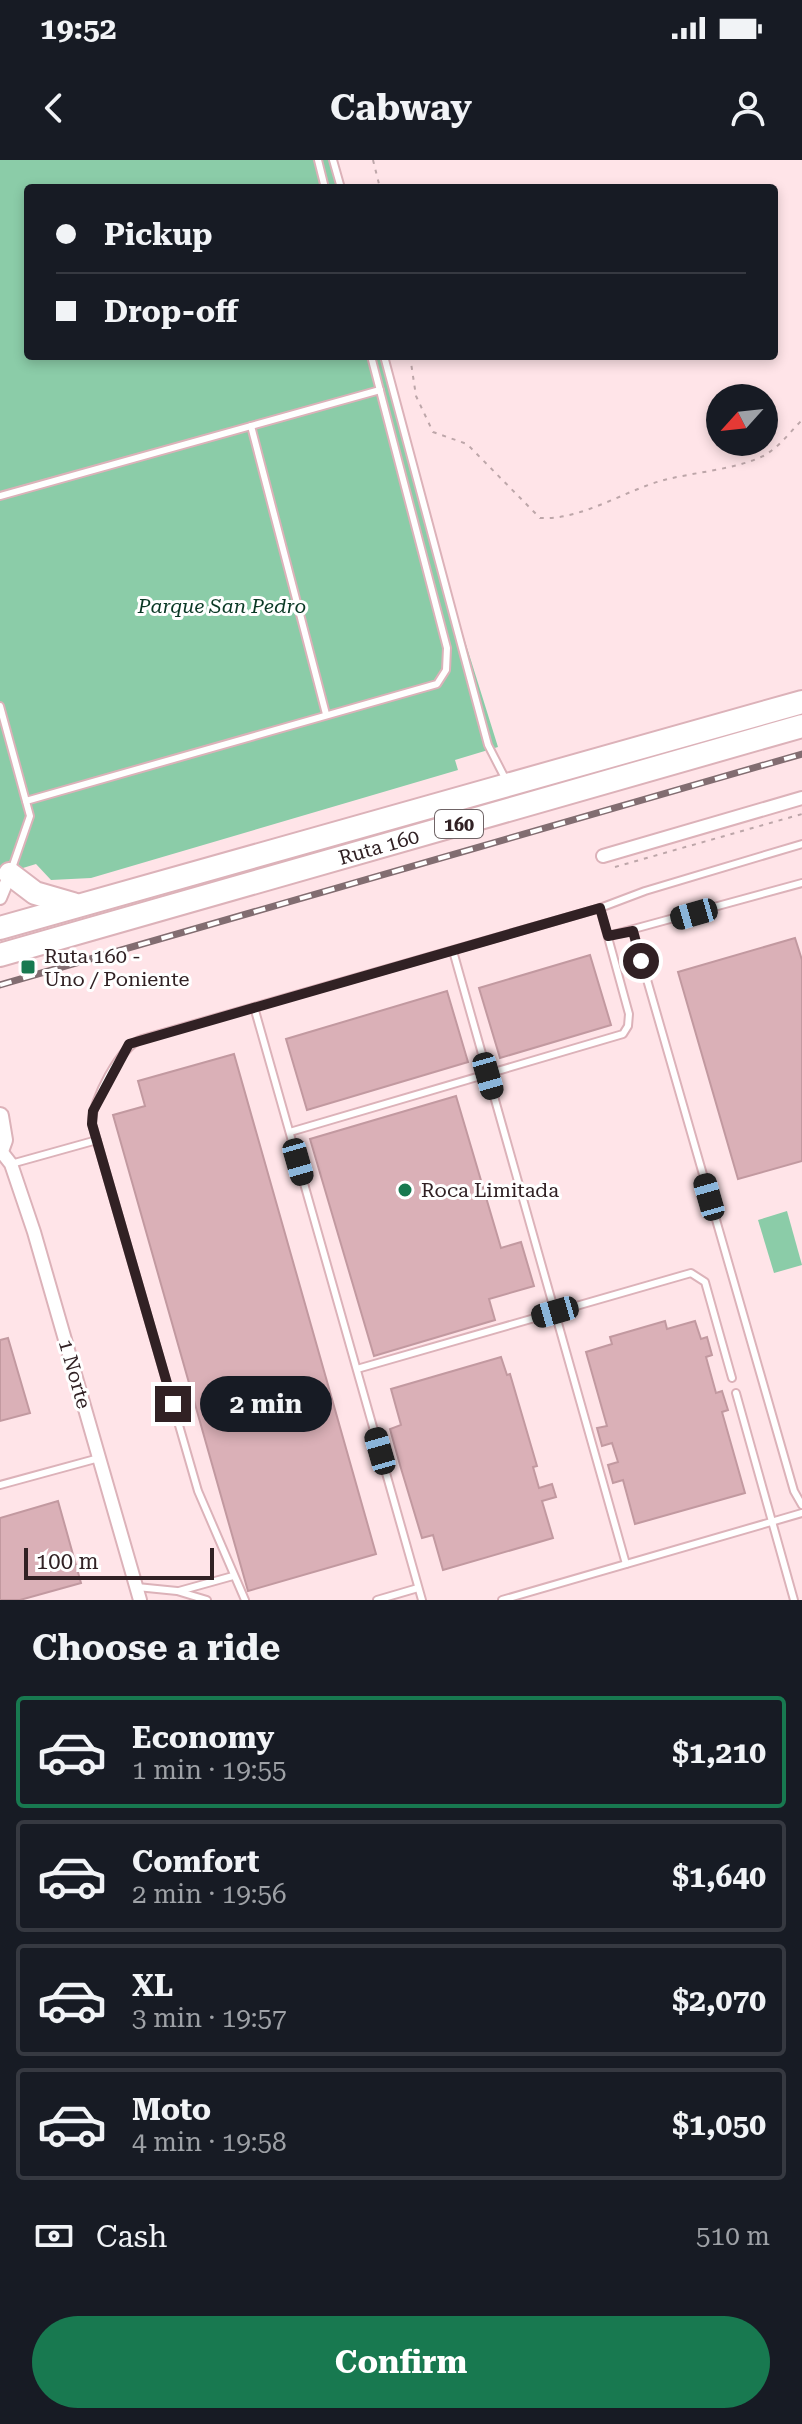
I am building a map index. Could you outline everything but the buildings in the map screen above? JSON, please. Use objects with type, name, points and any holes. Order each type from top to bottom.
[{"type":"highway","name":"Ruta 160","points":[[0,928],[802,702]]},
{"type":"highway","name":"Ruta 160","points":[[0,955],[802,726]]},
{"type":"highway","points":[[10,874],[45,898],[83,904]]},
{"type":"street","points":[[603,856],[802,798]]},
{"type":"street","points":[[0,898],[10,874]]},
{"type":"street","name":"1 Norte","points":[[0,1116],[3,1154],[99,1458],[138,1594]]},
{"type":"lane","points":[[318,160],[324,184]]},
{"type":"lane","points":[[333,160],[340,184]]},
{"type":"lane","points":[[26,801],[437,684],[446,670],[447,648],[372,360]]},
{"type":"lane","points":[[385,360],[488,745],[509,785]]},
{"type":"lane","points":[[0,496],[380,390]]},
{"type":"lane","points":[[251,426],[326,714]]},
{"type":"lane","points":[[0,706],[30,816],[10,874]]},
{"type":"lane","points":[[245,1600],[198,1491],[97,1140],[93,1111],[129,1044],[600,908],[645,891],[802,844]]},
{"type":"lane","points":[[608,936],[802,883]]},
{"type":"lane","points":[[290,1132],[615,1038],[626,1031],[629,1014],[600,908]]},
{"type":"lane","points":[[633,931],[794,1491],[802,1505]]},
{"type":"lane","points":[[453,951],[626,1564]]},
{"type":"lane","points":[[254,1007],[422,1600]]},
{"type":"lane","points":[[3,1154],[97,1140]]},
{"type":"lane","points":[[357,1369],[695,1274],[705,1282],[732,1378]]},
{"type":"lane","points":[[736,1393],[794,1600]]},
{"type":"lane","points":[[0,1485],[99,1458]]},
{"type":"lane","points":[[502,1600],[802,1513]]},
{"type":"lane","points":[[138,1594],[175,1591],[233,1576]]},
{"type":"lane","points":[[377,1600],[418,1588]]},
{"type":"lane","points":[[175,1591],[175,1600]]},
{"type":"lane","points":[[175,1591],[207,1600]]},
{"type":"path","points":[[373,160],[379,184]]},
{"type":"path","points":[[411,360],[416,396],[433,432],[467,444],[488,462],[527,509],[540,518],[554,519],[661,481],[758,459],[773,450],[802,420]]},
{"type":"path","points":[[608,869],[802,814]]},
{"type":"green space","name":"Parque San Pedro","points":[[0,160],[333,160],[339,184],[24,184],[24,360],[386,360],[444,574],[498,747],[455,760],[458,770],[91,878],[51,880],[36,864],[0,875]]},
{"type":"green space","points":[[787,1211],[802,1265],[774,1273],[758,1220]]},
{"type":"railway","points":[[0,985],[802,754]]},
{"type":"place","name":"Ruta 160 - Uno / Poniente","points":[[28,967]]},
{"type":"place","name":"Roca Limitada","points":[[405,1190]]},
{"type":"route","points":[[173,1404],[92,1124],[93,1111],[124,1048],[135,1041],[600,908],[608,936],[633,931],[641,961]]}]
